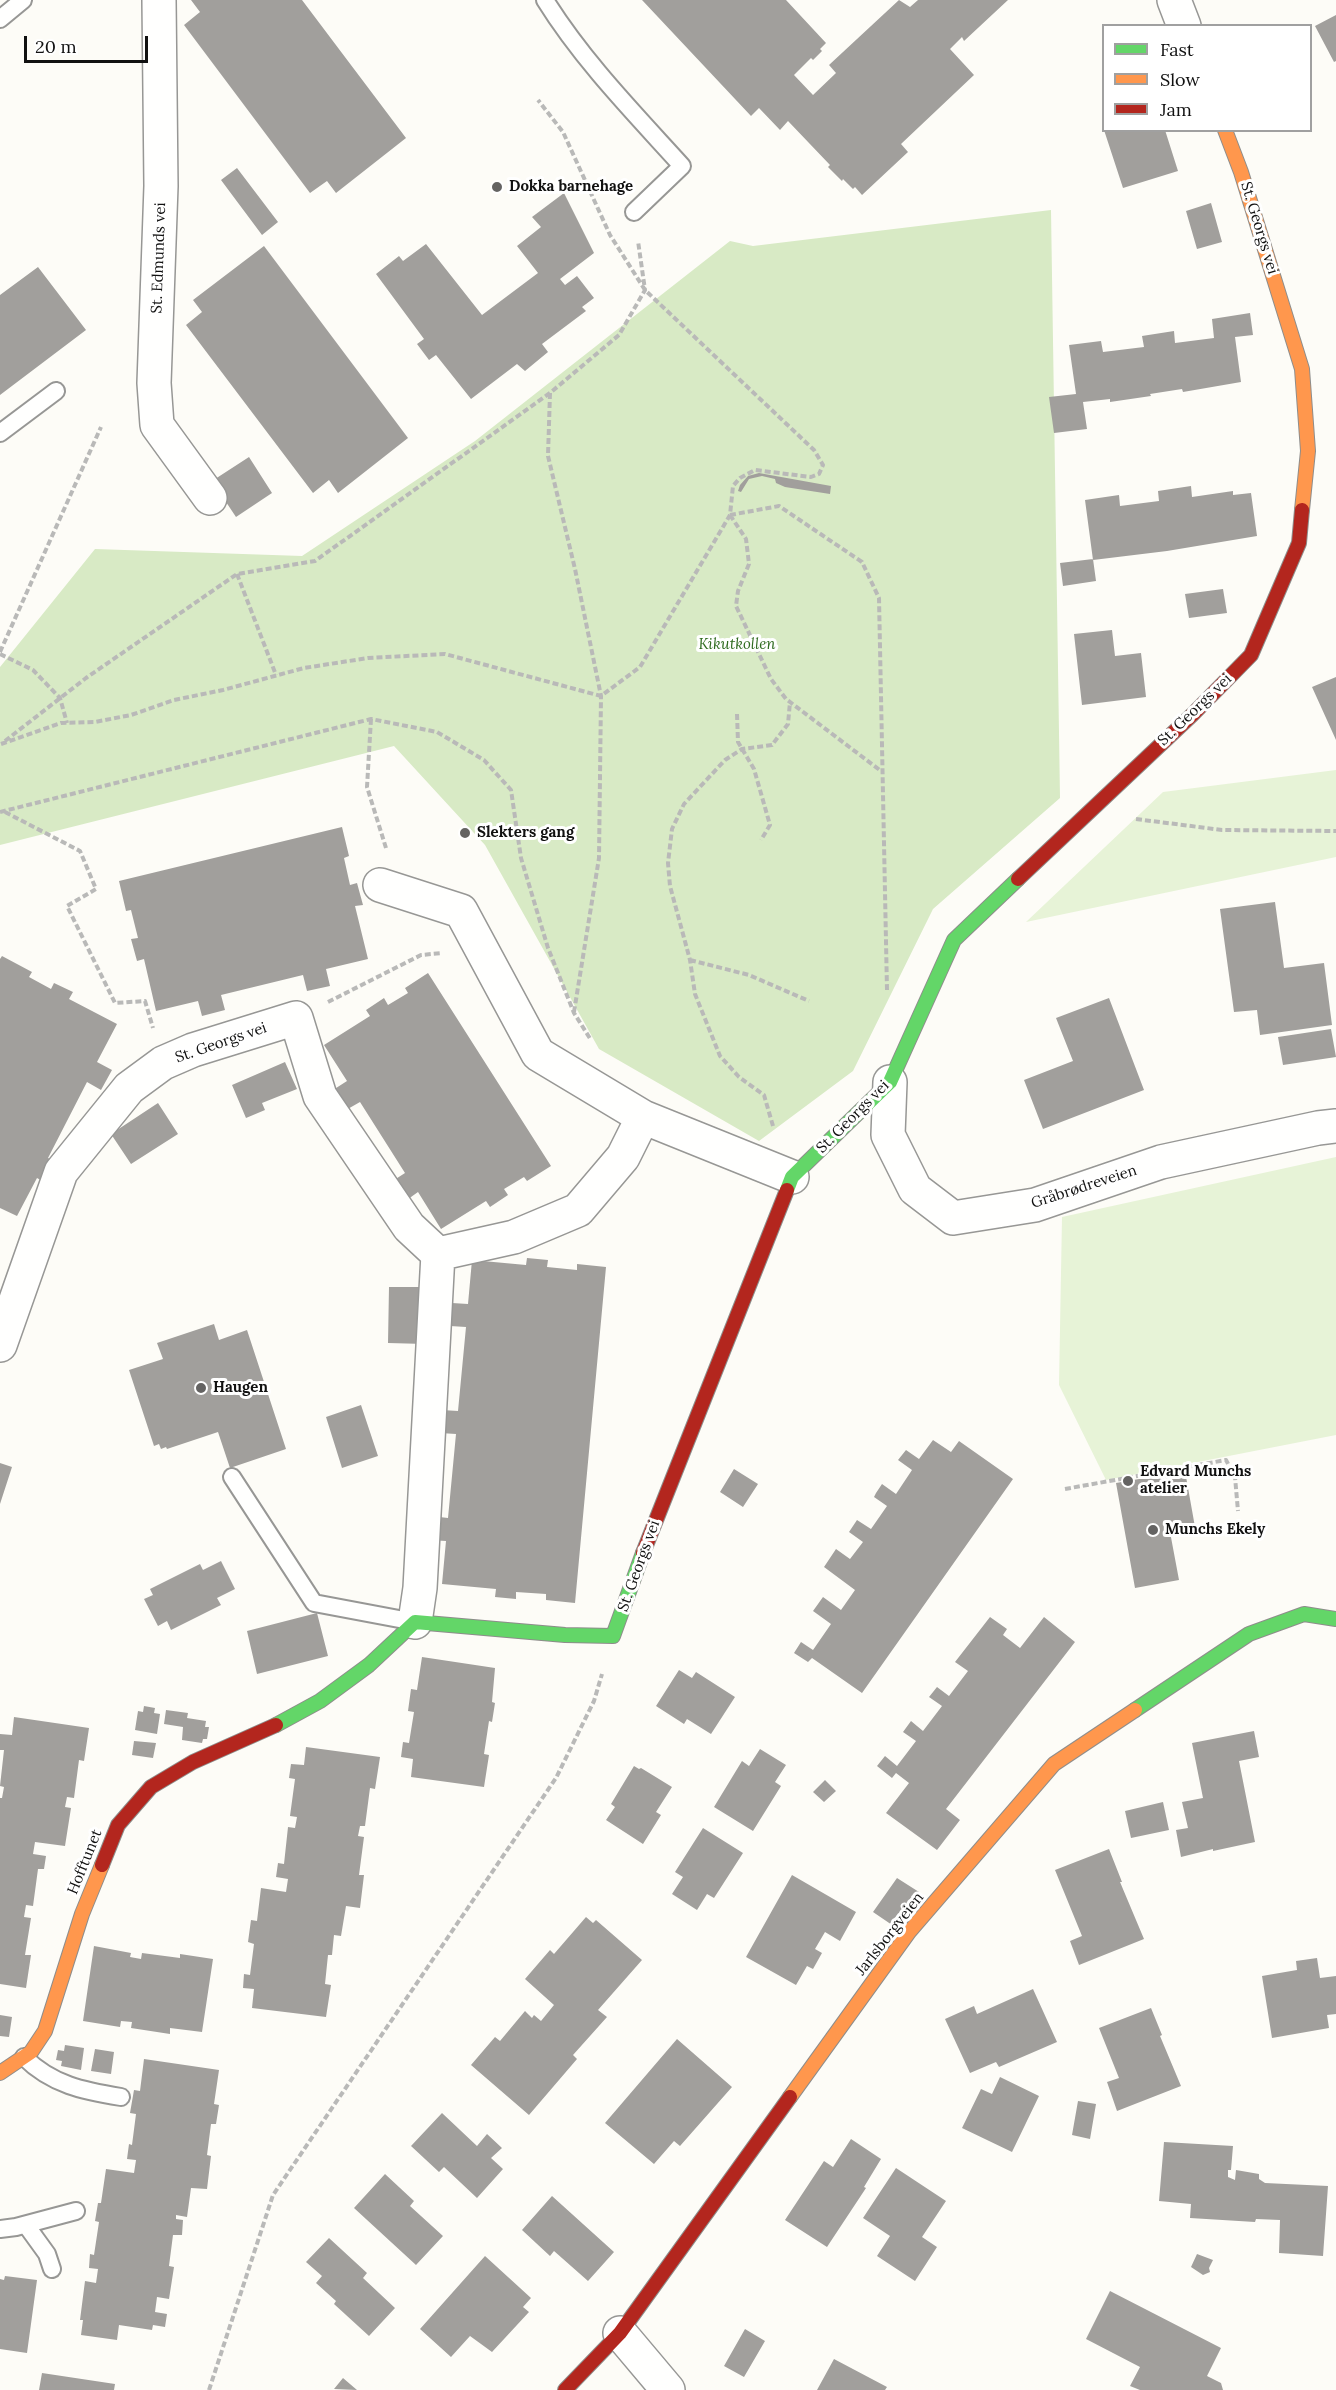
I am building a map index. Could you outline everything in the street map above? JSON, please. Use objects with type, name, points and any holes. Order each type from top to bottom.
[{"type":"street","name":"St. Edmunds vei","points":[[159,0],[161,186],[154,383],[157,425],[210,498]]},
{"type":"street","points":[[1174,0],[1183,24]]},
{"type":"street","name":"St. Georgs vei","points":[[614,1636],[642,1554],[792,1177],[890,1082],[954,940],[1192,715],[1251,655],[1299,543],[1308,451],[1302,369],[1241,172],[1226,132]]},
{"type":"street","points":[[390,889],[461,911],[538,1054],[643,1117],[792,1177]]},
{"type":"street","points":[[296,1018],[320,1096],[409,1227],[438,1254]]},
{"type":"street","name":"St. Georgs vei","points":[[0,1345],[62,1172],[129,1088],[163,1063],[193,1050],[296,1018]]},
{"type":"street","name":"Gråbrødreveien","points":[[890,1082],[888,1135],[915,1189],[953,1218],[1035,1205],[1161,1162],[1336,1126]]},
{"type":"street","points":[[438,1254],[514,1238],[578,1209],[622,1157],[643,1117]]},
{"type":"street","points":[[438,1254],[420,1588],[403,1633],[614,1636]]},
{"type":"street","name":"Jarlsborgveien","points":[[565,2390],[620,2333],[909,1932],[1054,1764],[1249,1634],[1304,1614],[1336,1619]]},
{"type":"street","name":"Hofftunet","points":[[0,2073],[31,2052],[45,2031],[82,1914],[118,1825],[151,1787],[193,1762],[274,1726],[320,1701],[369,1665],[403,1633]]},
{"type":"street","points":[[620,2333],[668,2390]]},
{"type":"lane","points":[[0,19],[23,0]]},
{"type":"lane","points":[[545,0],[564,31],[596,71],[682,166],[634,212]]},
{"type":"lane","points":[[0,433],[56,391]]},
{"type":"lane","points":[[232,1477],[314,1603],[403,1633]]},
{"type":"lane","points":[[24,2057],[38,2071],[68,2086],[121,2097]]},
{"type":"lane","points":[[0,2229],[26,2225],[76,2211]]},
{"type":"lane","points":[[26,2225],[47,2254],[52,2269]]},
{"type":"path","points":[[538,100],[563,132],[610,235],[645,290],[814,450],[823,465],[819,474],[812,477],[755,470],[740,478],[733,486],[730,515],[640,667],[601,696]]},
{"type":"path","points":[[1,744],[60,698],[237,574],[315,561],[550,393],[619,335],[645,290],[634,212]]},
{"type":"path","points":[[550,393],[548,456],[575,569],[601,696],[599,858],[574,1013]]},
{"type":"path","points":[[67,723],[60,698],[33,670],[0,653],[101,427]]},
{"type":"path","points":[[730,515],[779,506],[862,562],[879,598],[881,771],[888,998]]},
{"type":"path","points":[[730,515],[746,539],[749,564],[738,591],[736,606],[771,679],[790,702],[881,771]]},
{"type":"path","points":[[237,574],[276,675]]},
{"type":"path","points":[[1,744],[67,723],[95,722],[131,715],[174,700],[223,690],[304,668],[368,658],[446,654],[601,696]]},
{"type":"path","points":[[773,1126],[764,1095],[739,1077],[720,1056],[696,994],[690,960],[670,886],[668,863],[672,829],[684,804],[725,760],[742,749],[772,745],[788,724],[790,702]]},
{"type":"path","points":[[737,714],[738,742],[754,769],[768,814],[770,825],[761,840]]},
{"type":"path","points":[[371,718],[367,787],[390,889]]},
{"type":"path","points":[[4,811],[80,851],[96,889],[67,906],[115,1003],[145,1001],[163,1063]]},
{"type":"path","points":[[1086,813],[1222,830],[1336,831]]},
{"type":"path","points":[[296,1018],[422,955],[481,949]]},
{"type":"path","points":[[690,960],[749,975],[809,1001]]},
{"type":"path","points":[[1065,1489],[1226,1460],[1235,1477],[1238,1511]]},
{"type":"path","points":[[209,2390],[273,2195],[556,1778],[594,1701],[614,1636]]},
{"type":"green space","name":"Kikutkollen","points":[[1051,210],[1060,798],[933,909],[853,1071],[759,1141],[599,1049],[485,845],[394,746],[0,845],[0,667],[95,549],[302,556],[475,441],[730,241],[753,246]]},
{"type":"green space","points":[[1336,770],[1336,857],[1026,922],[1163,792]]},
{"type":"green space","points":[[1336,1157],[1336,1435],[1106,1480],[1059,1385],[1062,1217]]},
{"type":"building","points":[[191,0],[302,0],[406,138],[336,193],[327,181],[310,193],[184,25],[200,12]]},
{"type":"building","points":[[642,0],[786,0],[826,43],[813,60],[811,58],[794,75],[813,95],[836,73],[829,65],[899,0],[910,7],[918,0],[1008,0],[964,41],[962,37],[950,49],[974,75],[901,144],[908,152],[862,195],[855,187],[853,189],[843,179],[842,181],[828,167],[830,165],[788,121],[780,130],[759,108],[751,116]]},
{"type":"building","points":[[1336,15],[1336,61],[1334,62],[1315,26]]},
{"type":"building","points":[[1105,132],[1166,132],[1178,171],[1123,188]]},
{"type":"building","points":[[237,168],[278,222],[262,235],[221,180]]},
{"type":"building","points":[[564,193],[594,253],[560,279],[565,285],[577,276],[594,298],[582,307],[586,311],[542,344],[548,352],[525,371],[517,364],[471,399],[436,355],[429,360],[417,344],[424,339],[376,274],[399,256],[403,261],[426,244],[482,315],[538,273],[517,246],[541,227],[532,217]]},
{"type":"building","points":[[1211,203],[1222,242],[1197,249],[1186,211]]},
{"type":"building","points":[[264,246],[408,438],[338,493],[329,480],[313,493],[186,325],[202,312],[193,300]]},
{"type":"building","points":[[38,267],[86,330],[0,395],[0,295]]},
{"type":"building","points":[[1250,313],[1253,335],[1235,337],[1241,382],[1183,392],[1182,389],[1110,402],[1110,399],[1083,402],[1087,429],[1054,433],[1049,397],[1076,394],[1069,345],[1101,341],[1103,352],[1144,347],[1142,336],[1174,331],[1175,343],[1214,338],[1212,319]]},
{"type":"building","points":[[249,457],[272,493],[236,517],[212,481]]},
{"type":"building","points":[[759,473],[831,486],[830,494],[785,487],[776,483],[775,479],[762,476],[749,479],[741,492],[738,491],[748,476]]},
{"type":"building","points":[[1191,486],[1192,497],[1233,491],[1233,495],[1251,493],[1257,536],[1167,551],[1093,560],[1085,500],[1119,495],[1120,506],[1159,501],[1158,491]]},
{"type":"building","points":[[1093,559],[1096,581],[1063,586],[1060,563]]},
{"type":"building","points":[[1223,589],[1227,613],[1189,618],[1185,594]]},
{"type":"building","points":[[1112,630],[1115,656],[1141,653],[1146,697],[1082,705],[1074,634]]},
{"type":"building","points":[[1336,677],[1336,740],[1312,687]]},
{"type":"building","points":[[342,827],[349,856],[344,858],[350,885],[357,883],[363,905],[355,906],[368,959],[326,969],[330,986],[307,991],[303,975],[221,995],[225,1010],[202,1016],[198,1001],[156,1011],[144,959],[137,961],[131,939],[138,938],[131,910],[126,911],[119,881]]},
{"type":"building","points":[[1275,902],[1284,968],[1324,963],[1332,1025],[1260,1035],[1257,1010],[1234,1012],[1220,909]]},
{"type":"building","points":[[2,956],[32,972],[29,977],[51,989],[54,983],[73,992],[69,999],[117,1024],[97,1062],[112,1070],[101,1090],[87,1082],[48,1158],[62,1165],[51,1186],[37,1178],[17,1216],[0,1208],[0,959]]},
{"type":"building","points":[[428,973],[551,1166],[527,1181],[524,1177],[504,1189],[508,1195],[490,1207],[486,1201],[441,1229],[418,1192],[404,1202],[391,1182],[405,1173],[360,1102],[346,1110],[333,1090],[347,1081],[324,1045],[370,1016],[366,1010],[384,998],[388,1005],[408,993],[405,988]]},
{"type":"building","points":[[1109,998],[1144,1090],[1043,1129],[1024,1080],[1073,1061],[1056,1018]]},
{"type":"building","points":[[1331,1029],[1336,1057],[1283,1065],[1278,1037]]},
{"type":"building","points":[[285,1062],[297,1089],[262,1103],[265,1110],[246,1118],[232,1085]]},
{"type":"building","points":[[158,1103],[178,1134],[131,1164],[111,1134]]},
{"type":"building","points":[[527,1258],[548,1260],[547,1267],[577,1270],[577,1264],[606,1267],[575,1603],[546,1600],[546,1594],[516,1592],[516,1599],[495,1597],[496,1589],[442,1584],[446,1541],[429,1540],[431,1516],[448,1518],[456,1434],[440,1433],[442,1410],[458,1411],[466,1327],[450,1326],[452,1303],[468,1304],[472,1260],[526,1265]]},
{"type":"building","points":[[389,1287],[426,1287],[425,1344],[388,1343]]},
{"type":"building","name":"Haugen","points":[[214,1324],[219,1340],[247,1330],[286,1449],[230,1468],[218,1432],[167,1449],[166,1447],[161,1449],[159,1444],[154,1446],[129,1370],[163,1359],[157,1343]]},
{"type":"building","points":[[361,1405],[378,1456],[342,1468],[326,1417]]},
{"type":"building","points":[[933,1440],[951,1452],[959,1441],[1013,1479],[862,1693],[812,1658],[808,1662],[794,1653],[801,1642],[813,1650],[831,1624],[813,1611],[823,1597],[841,1610],[855,1590],[824,1567],[836,1549],[850,1559],[863,1542],[849,1532],[857,1520],[871,1529],[887,1506],[874,1497],[882,1484],[896,1494],[912,1470],[898,1460],[906,1450],[919,1459]]},
{"type":"building","points":[[0,1463],[12,1467],[0,1504]]},
{"type":"building","points":[[734,1469],[758,1484],[743,1507],[720,1492]]},
{"type":"building","name":"Munchs Ekely","points":[[1185,1471],[1195,1527],[1170,1532],[1179,1580],[1135,1588],[1116,1483]]},
{"type":"building","points":[[221,1561],[235,1589],[217,1598],[221,1605],[171,1630],[167,1621],[158,1626],[144,1599],[153,1595],[150,1589],[200,1564],[203,1570]]},
{"type":"building","points":[[317,1613],[328,1656],[257,1674],[247,1631]]},
{"type":"building","points":[[990,1617],[1007,1629],[1003,1635],[1020,1648],[1044,1617],[1075,1642],[946,1809],[960,1820],[937,1850],[886,1813],[909,1783],[896,1773],[892,1778],[877,1766],[885,1756],[897,1766],[916,1741],[903,1732],[911,1721],[923,1731],[942,1706],[929,1697],[937,1687],[949,1696],[968,1671],[955,1662]]},
{"type":"building","points":[[422,1657],[495,1668],[492,1702],[495,1703],[492,1722],[489,1721],[484,1754],[489,1755],[484,1787],[411,1777],[413,1759],[401,1757],[403,1742],[409,1743],[414,1712],[408,1711],[411,1689],[417,1690]]},
{"type":"building","points":[[679,1670],[692,1678],[696,1672],[735,1697],[711,1734],[687,1719],[684,1724],[656,1706]]},
{"type":"building","points":[[144,1706],[155,1708],[154,1713],[160,1714],[157,1734],[135,1730],[138,1711],[143,1712]]},
{"type":"building","points":[[166,1710],[188,1713],[187,1718],[206,1721],[205,1727],[209,1727],[207,1739],[203,1739],[202,1743],[182,1740],[183,1727],[164,1724]]},
{"type":"building","points":[[14,1717],[89,1728],[84,1761],[79,1760],[74,1798],[67,1797],[65,1807],[71,1808],[65,1846],[35,1842],[33,1854],[46,1856],[44,1869],[38,1869],[33,1906],[26,1905],[24,1917],[31,1918],[25,1955],[31,1955],[26,1988],[0,1984],[0,1798],[2,1798],[4,1787],[0,1786],[4,1750],[0,1750],[0,1734],[12,1735]]},
{"type":"building","points":[[1254,1731],[1259,1757],[1239,1761],[1255,1842],[1181,1857],[1176,1830],[1188,1828],[1182,1802],[1203,1798],[1192,1743]]},
{"type":"building","points":[[134,1741],[156,1743],[153,1758],[132,1755]]},
{"type":"building","points":[[306,1747],[380,1757],[375,1789],[370,1788],[365,1826],[360,1826],[358,1836],[364,1837],[359,1875],[364,1875],[360,1908],[346,1906],[341,1936],[334,1935],[332,1955],[328,1955],[325,1984],[331,1985],[326,2017],[252,2008],[254,1989],[243,1988],[244,1974],[250,1975],[254,1944],[248,1942],[251,1920],[257,1921],[261,1888],[286,1892],[288,1879],[276,1877],[278,1863],[284,1864],[288,1827],[295,1828],[297,1817],[290,1816],[295,1779],[289,1778],[291,1764],[304,1765]]},
{"type":"building","points":[[760,1749],[786,1765],[775,1782],[781,1786],[753,1831],[714,1807],[742,1761],[749,1766]]},
{"type":"building","points":[[634,1766],[672,1787],[656,1812],[661,1815],[643,1844],[606,1820],[615,1807],[611,1804]]},
{"type":"building","points":[[825,1780],[836,1791],[824,1802],[813,1792]]},
{"type":"building","points":[[1163,1802],[1169,1830],[1131,1838],[1125,1811]]},
{"type":"building","points":[[703,1828],[743,1853],[714,1898],[707,1894],[697,1910],[672,1894],[683,1877],[675,1872]]},
{"type":"building","points":[[1109,1849],[1144,1939],[1079,1965],[1070,1941],[1082,1936],[1055,1870]]},
{"type":"building","points":[[792,1875],[856,1912],[840,1941],[825,1932],[815,1949],[822,1953],[813,1969],[807,1966],[796,1985],[746,1957]]},
{"type":"building","points":[[897,1878],[919,1892],[895,1927],[873,1912]]},
{"type":"building","points":[[586,1917],[593,1923],[596,1920],[642,1960],[598,2010],[607,2017],[573,2055],[577,2059],[529,2115],[471,2065],[495,2037],[500,2041],[525,2011],[532,2018],[534,2015],[541,2021],[554,2005],[525,1979],[550,1950],[554,1954]]},
{"type":"building","points":[[94,1946],[131,1953],[130,1957],[141,1959],[142,1953],[180,1958],[180,1954],[213,1959],[202,2032],[170,2028],[170,2034],[131,2028],[132,2022],[121,2021],[120,2027],[83,2021]]},
{"type":"building","points":[[1317,1958],[1320,1978],[1336,1976],[1336,2014],[1327,2015],[1329,2028],[1272,2038],[1262,1976],[1297,1970],[1296,1961]]},
{"type":"building","points":[[1033,1989],[1057,2042],[999,2067],[996,2062],[970,2073],[945,2019],[974,2006],[977,2014]]},
{"type":"building","points":[[1151,2008],[1181,2086],[1117,2111],[1107,2082],[1119,2078],[1099,2028]]},
{"type":"building","points":[[0,2015],[12,2017],[9,2037],[0,2036]]},
{"type":"building","points":[[677,2039],[732,2087],[680,2146],[674,2141],[654,2164],[605,2123]]},
{"type":"building","points":[[65,2045],[84,2048],[81,2070],[61,2066],[62,2061],[56,2060],[58,2050],[64,2051]]},
{"type":"building","points":[[95,2049],[114,2052],[111,2074],[91,2071]]},
{"type":"building","points":[[144,2059],[219,2070],[214,2104],[219,2105],[216,2124],[211,2124],[207,2155],[211,2156],[207,2189],[191,2188],[187,2217],[176,2215],[176,2219],[183,2220],[182,2235],[173,2235],[169,2266],[174,2267],[169,2299],[157,2297],[155,2312],[167,2314],[165,2327],[153,2325],[152,2330],[119,2325],[117,2340],[81,2335],[83,2320],[80,2320],[85,2281],[96,2283],[98,2269],[89,2268],[90,2254],[94,2255],[99,2222],[95,2221],[98,2203],[101,2203],[106,2169],[134,2173],[136,2160],[127,2159],[129,2144],[132,2145],[136,2114],[130,2113],[134,2090],[140,2091]]},
{"type":"building","points":[[1000,2077],[1039,2096],[1012,2152],[962,2128],[981,2089],[992,2094]]},
{"type":"building","points":[[1078,2101],[1096,2104],[1090,2139],[1072,2135]]},
{"type":"building","points":[[442,2113],[477,2146],[487,2134],[502,2148],[491,2158],[503,2169],[477,2198],[444,2167],[439,2172],[411,2146]]},
{"type":"building","points":[[851,2139],[881,2159],[864,2187],[866,2188],[827,2247],[785,2220],[824,2161],[833,2167]]},
{"type":"building","points":[[1164,2142],[1233,2146],[1231,2170],[1228,2170],[1228,2177],[1235,2180],[1236,2170],[1259,2174],[1259,2179],[1265,2183],[1328,2186],[1323,2256],[1279,2253],[1280,2220],[1256,2219],[1255,2222],[1190,2218],[1191,2204],[1159,2201]]},
{"type":"building","points":[[896,2168],[946,2201],[922,2237],[937,2247],[915,2281],[877,2256],[890,2236],[863,2218]]},
{"type":"building","points":[[385,2174],[414,2201],[410,2206],[443,2236],[416,2265],[354,2208]]},
{"type":"building","points":[[552,2196],[614,2252],[588,2281],[554,2251],[550,2256],[522,2230]]},
{"type":"building","points":[[329,2238],[367,2273],[363,2278],[395,2308],[369,2336],[334,2304],[336,2301],[316,2283],[322,2276],[306,2262]]},
{"type":"building","points":[[1197,2254],[1213,2260],[1209,2268],[1210,2272],[1203,2275],[1191,2267]]},
{"type":"building","points":[[485,2256],[531,2298],[523,2307],[529,2312],[492,2352],[470,2336],[451,2357],[420,2329]]},
{"type":"building","points":[[5,2276],[37,2280],[27,2353],[0,2349],[0,2279],[4,2280]]},
{"type":"building","points":[[1110,2291],[1221,2348],[1207,2376],[1221,2383],[1223,2390],[1140,2390],[1130,2386],[1140,2367],[1086,2339]]},
{"type":"building","points":[[745,2329],[765,2341],[744,2377],[724,2366]]},
{"type":"building","points":[[834,2359],[887,2387],[885,2390],[817,2390]]},
{"type":"building","points":[[42,2373],[115,2384],[114,2390],[39,2390]]},
{"type":"building","points":[[343,2378],[357,2390],[334,2389]]},
{"type":"traffic: fast","points":[[787,1190],[792,1177],[890,1082],[954,940],[1018,879]]},
{"type":"traffic: fast","points":[[276,1725],[320,1701],[369,1665],[415,1622],[565,1635],[613,1636],[643,1553]]},
{"type":"traffic: fast","points":[[1135,1710],[1249,1634],[1304,1614],[1336,1619]]},
{"type":"traffic: slow","points":[[1226,132],[1241,172],[1302,369],[1308,451],[1302,510]]},
{"type":"traffic: slow","points":[[790,2097],[909,1932],[1054,1764],[1135,1710]]},
{"type":"traffic: slow","points":[[0,2073],[31,2052],[45,2031],[82,1914],[102,1865]]},
{"type":"traffic: jam","points":[[1018,879],[1192,715],[1251,655],[1299,543],[1302,510]]},
{"type":"traffic: jam","points":[[643,1553],[787,1190]]},
{"type":"traffic: jam","points":[[102,1865],[118,1825],[151,1787],[193,1762],[276,1725]]},
{"type":"traffic: jam","points":[[565,2390],[620,2333],[790,2097]]},
{"type":"place","name":"Dokka barnehage","points":[[497,187]]},
{"type":"place","name":"Slekters gang","points":[[465,833]]},
{"type":"place","name":"Haugen","points":[[201,1388]]},
{"type":"place","name":"Edvard Munchs atelier","points":[[1128,1481]]},
{"type":"place","name":"Munchs Ekely","points":[[1153,1530]]}]
